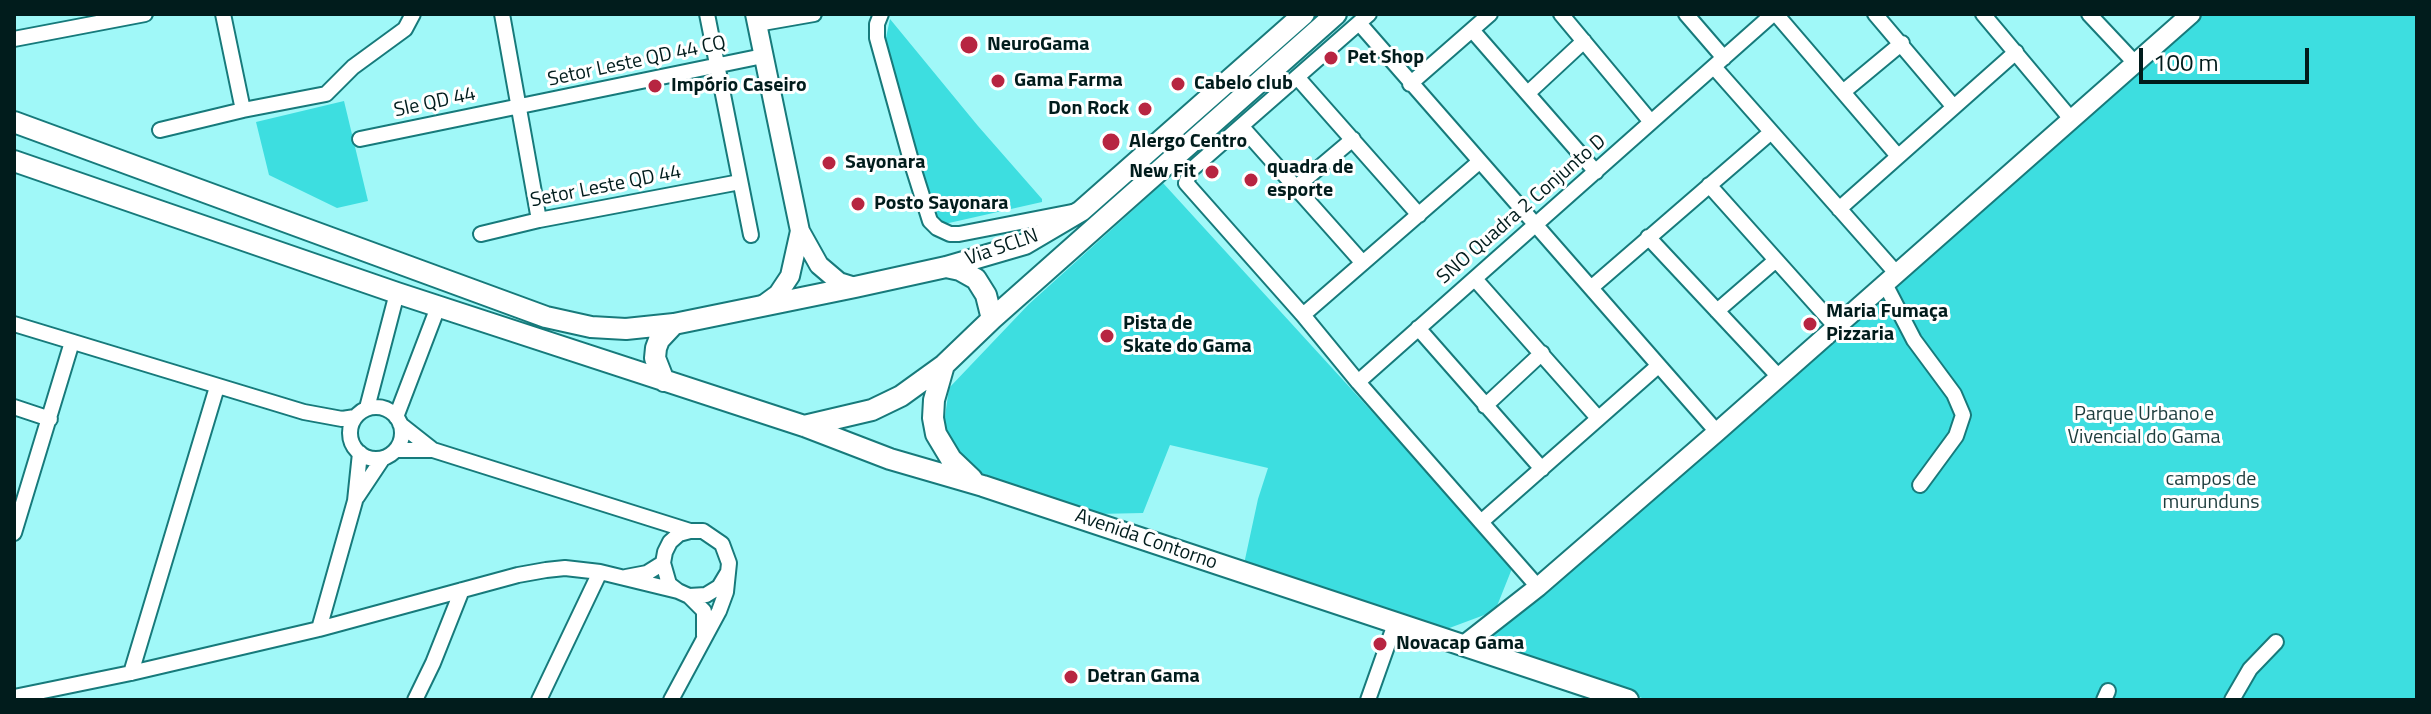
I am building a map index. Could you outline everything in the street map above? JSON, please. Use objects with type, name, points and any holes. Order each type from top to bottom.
[{"type":"main road","name":"Via SCLN","points":[[14,122],[568,323],[626,329],[674,324],[855,287],[946,267],[1025,244],[1081,211],[1304,14]]},
{"type":"main road","name":"Via SCLN","points":[[804,426],[845,418],[886,404],[944,365],[1336,14]]},
{"type":"main road","points":[[1139,159],[1142,170],[1155,174]]},
{"type":"main road","name":"Avenida Contorno","points":[[14,161],[438,307],[804,426],[890,459],[979,484],[1628,700]]},
{"type":"main road","points":[[1117,178],[1125,184],[1130,196]]},
{"type":"main road","points":[[284,255],[278,244],[279,238],[296,226]]},
{"type":"main road","points":[[946,267],[960,270],[976,279],[986,295],[992,319]]},
{"type":"main road","points":[[664,381],[655,358],[656,348],[674,324]]},
{"type":"main road","points":[[944,365],[934,400],[936,434],[951,459],[979,484]]},
{"type":"street","points":[[14,39],[145,14]]},
{"type":"street","points":[[223,14],[243,110]]},
{"type":"street","points":[[160,130],[326,94],[353,67],[405,29],[413,14]]},
{"type":"street","points":[[502,14],[539,220]]},
{"type":"street","points":[[707,14],[751,235]]},
{"type":"street","points":[[814,14],[756,19],[800,231],[819,265],[839,282],[855,287]]},
{"type":"street","points":[[881,14],[877,38],[930,221],[943,232],[959,234],[1049,214],[1081,211]]},
{"type":"street","points":[[1410,84],[1490,14]]},
{"type":"street","points":[[1561,14],[1651,122]]},
{"type":"street","points":[[1686,14],[1770,133],[1839,209],[1891,279],[1914,340],[1954,394],[1963,415],[1956,436],[1920,485]]},
{"type":"street","points":[[1774,14],[1897,155]]},
{"type":"street","name":"SNO Quadra 2 Conjunto D","points":[[1358,382],[1774,14]]},
{"type":"street","points":[[1875,14],[1953,106]]},
{"type":"street","points":[[1983,14],[2071,119]]},
{"type":"street","points":[[2089,14],[2135,63]]},
{"type":"street","points":[[1464,645],[1538,587],[1717,432],[2191,14]]},
{"type":"street","points":[[1538,587],[1186,183],[1191,170],[1297,77],[1364,19],[1410,84],[1717,432]]},
{"type":"street","points":[[1472,30],[1596,172]]},
{"type":"street","points":[[1528,93],[1584,41]]},
{"type":"street","points":[[1843,92],[1902,43]]},
{"type":"street","points":[[1839,209],[2016,52]]},
{"type":"street","name":"Setor Leste QD 44 CQ","points":[[519,106],[763,56]]},
{"type":"street","points":[[1297,77],[1419,215]]},
{"type":"street","name":"Sle QD 44","points":[[360,139],[519,106]]},
{"type":"street","points":[[1242,127],[1362,262]]},
{"type":"street","points":[[1592,287],[1770,133]]},
{"type":"street","points":[[1295,188],[1353,139]]},
{"type":"street","points":[[1303,315],[1479,162]]},
{"type":"street","name":"Setor Leste QD 44","points":[[481,234],[740,182]]},
{"type":"street","points":[[1709,185],[1836,327]]},
{"type":"street","points":[[763,305],[778,294],[790,276],[800,231]]},
{"type":"street","points":[[1648,237],[1779,377]]},
{"type":"street","points":[[1717,311],[1776,260]]},
{"type":"street","points":[[1475,279],[1598,418]]},
{"type":"street","points":[[351,439],[351,428],[361,413],[397,293]]},
{"type":"street","points":[[355,501],[402,437],[398,420],[438,307]]},
{"type":"street","points":[[14,324],[304,412],[342,419],[378,407],[388,410],[433,450]]},
{"type":"street","points":[[1418,328],[1542,469]]},
{"type":"street","points":[[14,533],[72,342]]},
{"type":"street","points":[[1485,406],[1542,353]]},
{"type":"street","points":[[1481,522],[1658,366]]},
{"type":"street","points":[[131,673],[217,387]]},
{"type":"street","points":[[14,407],[50,419]]},
{"type":"street","points":[[304,412],[351,439],[360,453],[367,457],[433,450],[690,531]]},
{"type":"street","points":[[319,629],[355,501],[360,453]]},
{"type":"street","points":[[655,520],[669,584],[704,611],[704,640]]},
{"type":"street","points":[[622,577],[647,573],[664,557],[670,542],[679,534],[690,531],[703,531],[722,544],[727,553],[728,572],[723,602],[671,700]]},
{"type":"street","points":[[14,697],[319,629],[546,570],[565,568],[600,572],[684,594],[706,595],[719,587],[728,572]]},
{"type":"street","points":[[539,700],[600,572]]},
{"type":"street","points":[[415,700],[462,590]]},
{"type":"street","points":[[1368,700],[1396,621]]},
{"type":"street","points":[[2232,700],[2250,669],[2276,642]]},
{"type":"street","points":[[54,687],[68,700]]},
{"type":"green space","name":"Parque Urbano e Vivencial do Gama","points":[[2201,14],[2417,14],[2417,700],[1648,700],[1496,649],[1489,640],[1494,630],[1550,586]]},
{"type":"green space","points":[[890,19],[1042,202],[940,225],[912,147],[884,47]]},
{"type":"green space","points":[[344,101],[368,201],[337,208],[269,175],[256,122]]},
{"type":"green space","points":[[1163,183],[1513,566],[1495,611],[1444,630],[1244,564],[1268,468],[1170,445],[1143,513],[1097,514],[969,469],[942,438],[949,388],[1029,304]]},
{"type":"place","name":"NeuroGama","points":[[969,45]]},
{"type":"place","name":"Pet Shop","points":[[1331,58]]},
{"type":"place","name":"Gama Farma","points":[[998,81]]},
{"type":"place","name":"Cabelo club","points":[[1178,84]]},
{"type":"place","name":"Impório Caseiro","points":[[655,86]]},
{"type":"place","name":"Don Rock","points":[[1145,109]]},
{"type":"place","name":"Alergo Centro","points":[[1111,142]]},
{"type":"place","name":"Sayonara","points":[[829,163]]},
{"type":"place","name":"New Fit","points":[[1212,172]]},
{"type":"place","name":"quadra de esporte","points":[[1251,180]]},
{"type":"place","name":"Posto Sayonara","points":[[858,204]]},
{"type":"place","name":"Maria Fumaça Pizzaria","points":[[1810,324]]},
{"type":"place","name":"Pista de Skate do Gama","points":[[1107,336]]},
{"type":"place","name":"Novacap Gama","points":[[1380,644]]},
{"type":"place","name":"Detran Gama","points":[[1071,677]]},
{"type":"park label","name":"campos de murunduns","points":[[2211,492]]}]
